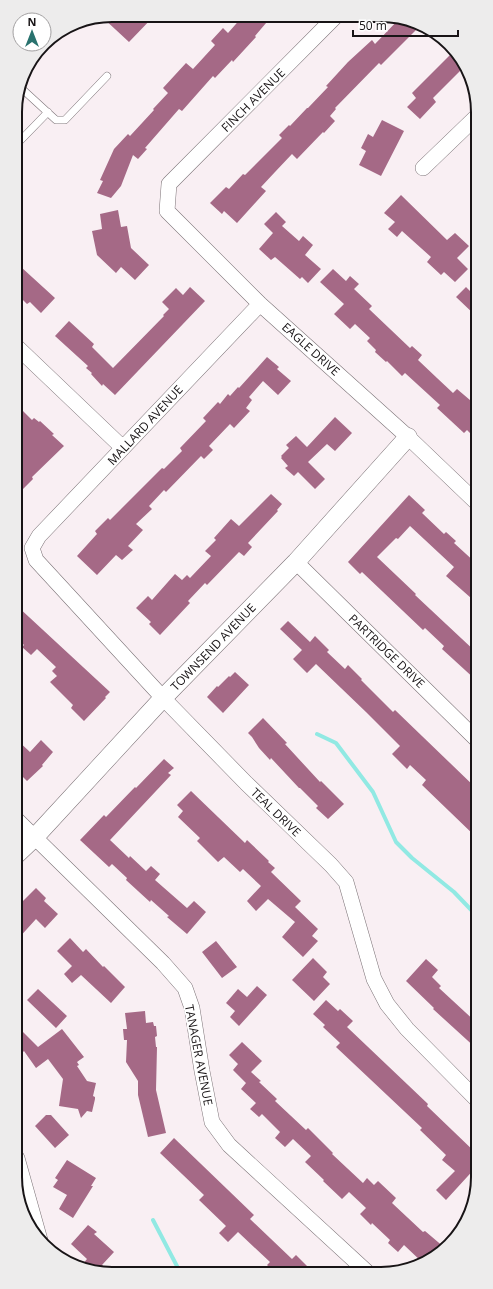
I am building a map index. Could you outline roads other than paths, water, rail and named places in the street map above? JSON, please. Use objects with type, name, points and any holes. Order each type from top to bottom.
[{"type":"street","name":"FINCH AVENUE","points":[[169,184],[330,22]]},
{"type":"street","points":[[423,168],[471,122]]},
{"type":"street","name":"EAGLE DRIVE","points":[[169,184],[167,211],[260,304],[408,437],[471,497]]},
{"type":"street","name":"MALLARD AVENUE","points":[[32,548],[40,536],[260,304]]},
{"type":"street","points":[[22,352],[123,448]]},
{"type":"street","name":"TOWNSEND AVENUE","points":[[22,849],[163,698],[296,562],[408,437]]},
{"type":"street","name":"TEAL DRIVE","points":[[32,548],[36,560],[163,698],[246,783],[331,865],[346,882],[374,979],[387,1004],[407,1029],[471,1094]]},
{"type":"street","name":"PARTRIDGE DRIVE","points":[[296,562],[471,734]]},
{"type":"street","name":"TANAGER AVENUE","points":[[22,825],[163,963],[184,988],[192,1008],[212,1122],[229,1145],[362,1267]]},
{"type":"street","points":[[22,1176],[36,1224]]},
{"type":"lane","points":[[25,91],[56,120],[65,120],[107,76]]},
{"type":"lane","points":[[22,139],[48,112]]},
{"type":"waterway","points":[[317,734],[336,743],[373,792],[396,842],[412,858],[454,892],[471,910]]},
{"type":"waterway","points":[[153,1220],[177,1267]]}]
